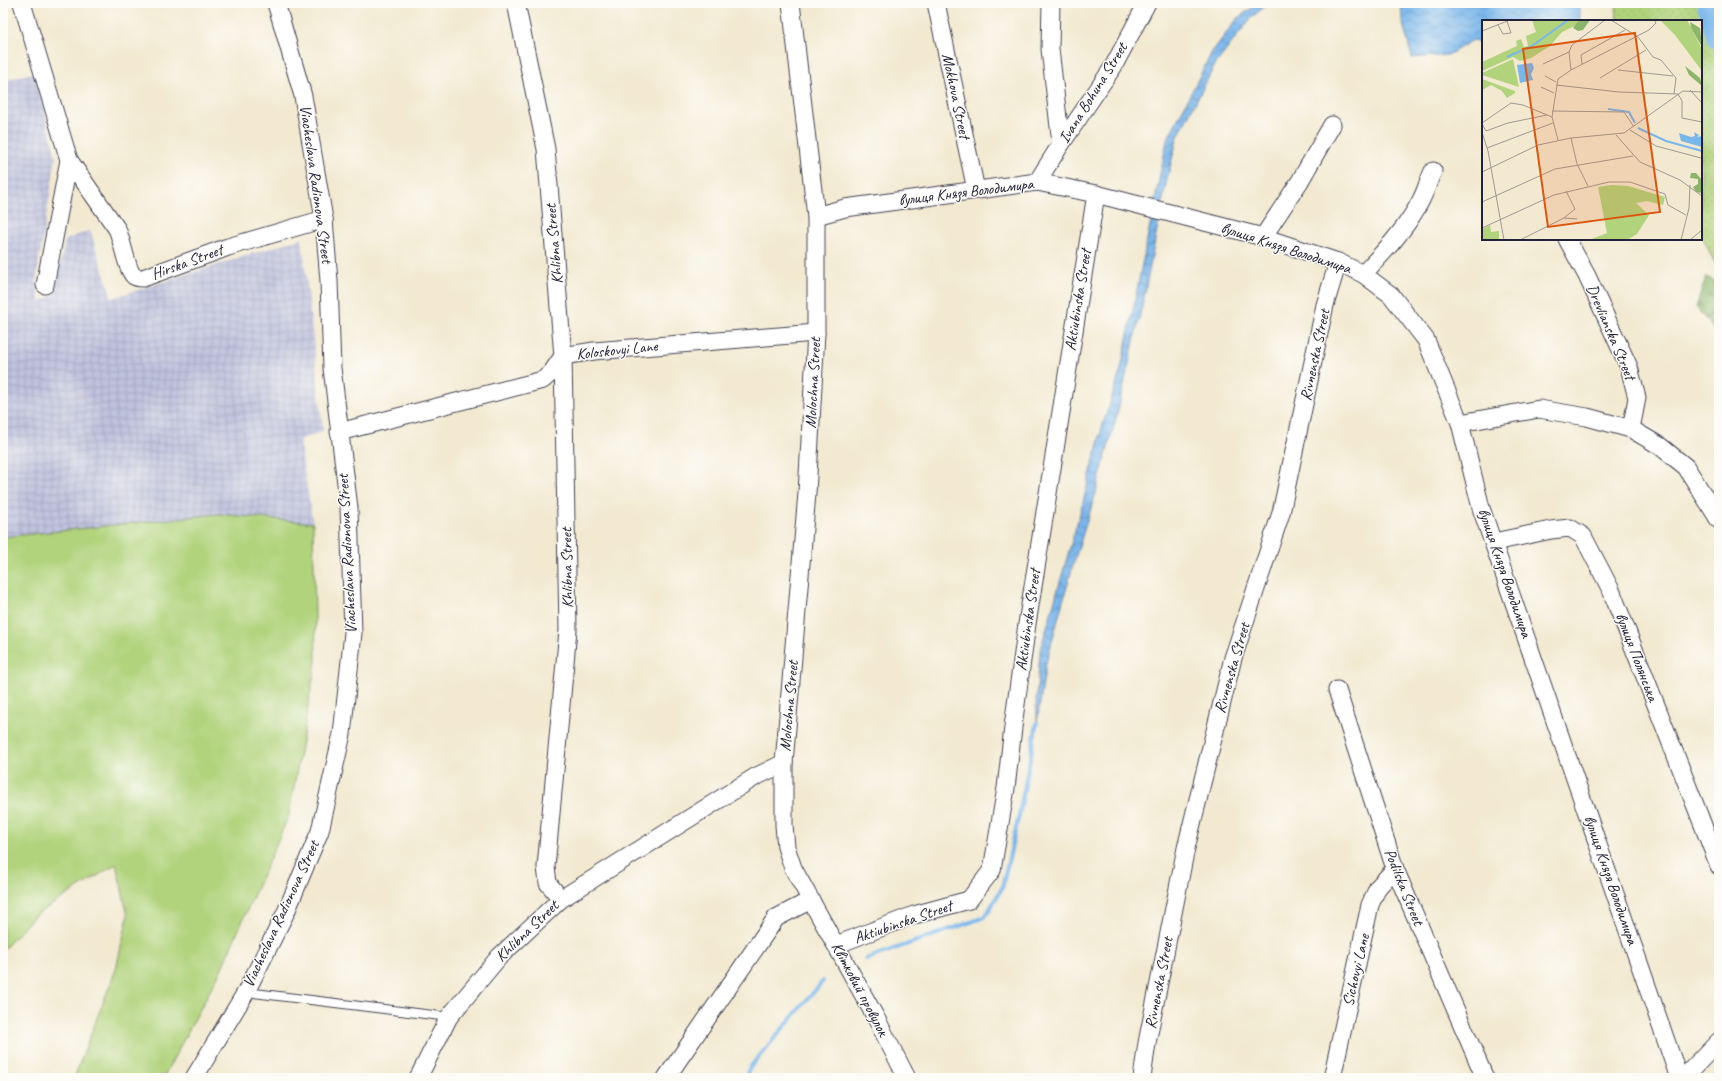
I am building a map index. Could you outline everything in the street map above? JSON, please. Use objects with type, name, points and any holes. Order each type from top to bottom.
[{"type":"street","name":"Hirska Street","points":[[22,3],[69,160],[117,229],[122,239],[130,272],[135,278],[143,278],[228,247],[324,219]]},
{"type":"street","name":"Viacheslava Radionova Street","points":[[194,1078],[246,992],[286,912],[320,831],[342,734],[352,633],[349,508],[332,368],[329,281],[324,219],[303,96],[276,3]]},
{"type":"street","name":"Khlibna Street","points":[[418,1078],[449,1017],[500,957],[561,899],[548,883],[546,866],[568,630],[563,356],[546,149],[516,3]]},
{"type":"street","name":"Molochna Street","points":[[791,3],[816,216],[816,333],[808,493],[784,763],[784,825],[786,846],[793,868],[812,900]]},
{"type":"street","name":"Mokhova Street","points":[[936,3],[976,190]]},
{"type":"street","points":[[1051,3],[1050,49],[1061,144]]},
{"type":"street","name":"Ivana Bohuna Street","points":[[1037,182],[1113,67],[1147,3]]},
{"type":"street","points":[[1263,237],[1300,181],[1332,125]]},
{"type":"street","name":"Hirska Street","points":[[45,285],[69,160]]},
{"type":"street","points":[[1363,274],[1380,257],[1404,228],[1421,200],[1433,171]]},
{"type":"street","name":"вулиця Князя Володимира","points":[[816,216],[845,208],[1037,182],[1096,194],[1263,237],[1338,262],[1363,274],[1391,295],[1426,340],[1460,423],[1482,508],[1679,1078]]},
{"type":"street","name":"Aktiubinska Street","points":[[836,945],[914,915],[970,900],[992,870],[1006,788],[1027,624],[1096,194]]},
{"type":"street","name":"Drevlianska Street","points":[[1568,240],[1587,276],[1629,368],[1637,398],[1631,429]]},
{"type":"street","name":"Rivnenska Street","points":[[1142,1078],[1147,1043],[1186,848],[1233,658],[1281,513],[1325,305],[1338,262]]},
{"type":"street","name":"Koloskovyi Lane","points":[[339,432],[543,380],[552,372],[563,356],[594,351],[816,333]]},
{"type":"street","points":[[1460,423],[1539,409],[1587,417],[1631,429],[1660,446],[1686,467],[1719,520]]},
{"type":"street","name":"вулиця Полянська","points":[[1494,542],[1570,528],[1583,536],[1612,590],[1719,866]]},
{"type":"street","name":"Podilska Street","points":[[1337,690],[1395,869],[1485,1078]]},
{"type":"street","name":"Molochna Street","points":[[561,899],[755,777],[784,763]]},
{"type":"street","name":"Sichovyi Lane","points":[[1332,1078],[1370,905],[1378,887],[1395,869]]},
{"type":"street","points":[[666,1078],[776,918],[812,900]]},
{"type":"street","name":"Квітковий провулок","points":[[812,900],[907,1078]]},
{"type":"street","points":[[1688,1078],[1691,1070],[1719,1041]]},
{"type":"lane","points":[[246,992],[449,1017]]},
{"type":"shaded area","points":[[35,72],[56,157],[36,280],[40,302],[54,295],[65,240],[90,230],[112,298],[302,238],[323,431],[299,440],[313,523],[218,514],[3,537],[3,81]]},
{"type":"green space","points":[[1616,3],[1719,3],[1719,267],[1713,260],[1702,235],[1702,20],[1617,20]]},
{"type":"green space","points":[[1706,277],[1719,283],[1719,336],[1696,307]]},
{"type":"green space","points":[[218,514],[313,523],[316,661],[289,815],[220,972],[163,1078],[74,1078],[116,969],[128,916],[116,864],[34,916],[3,950],[3,537]]},
{"type":"water","points":[[1258,3],[1269,3],[1251,18],[1215,65],[1178,136],[1167,179],[1143,302],[1118,411],[1046,663],[1037,723],[1036,701],[1040,651],[1082,506],[1103,424],[1121,369],[1167,140],[1212,52],[1237,19]]},
{"type":"water","points":[[1401,3],[1580,3],[1580,20],[1482,20],[1482,43],[1473,40],[1448,55],[1412,58],[1402,20]]},
{"type":"waterway","points":[[1709,3],[1719,37]]},
{"type":"waterway","points":[[866,959],[985,917],[1002,888],[1019,815],[1037,723]]},
{"type":"waterway","points":[[744,1078],[751,1066],[823,981]]}]
